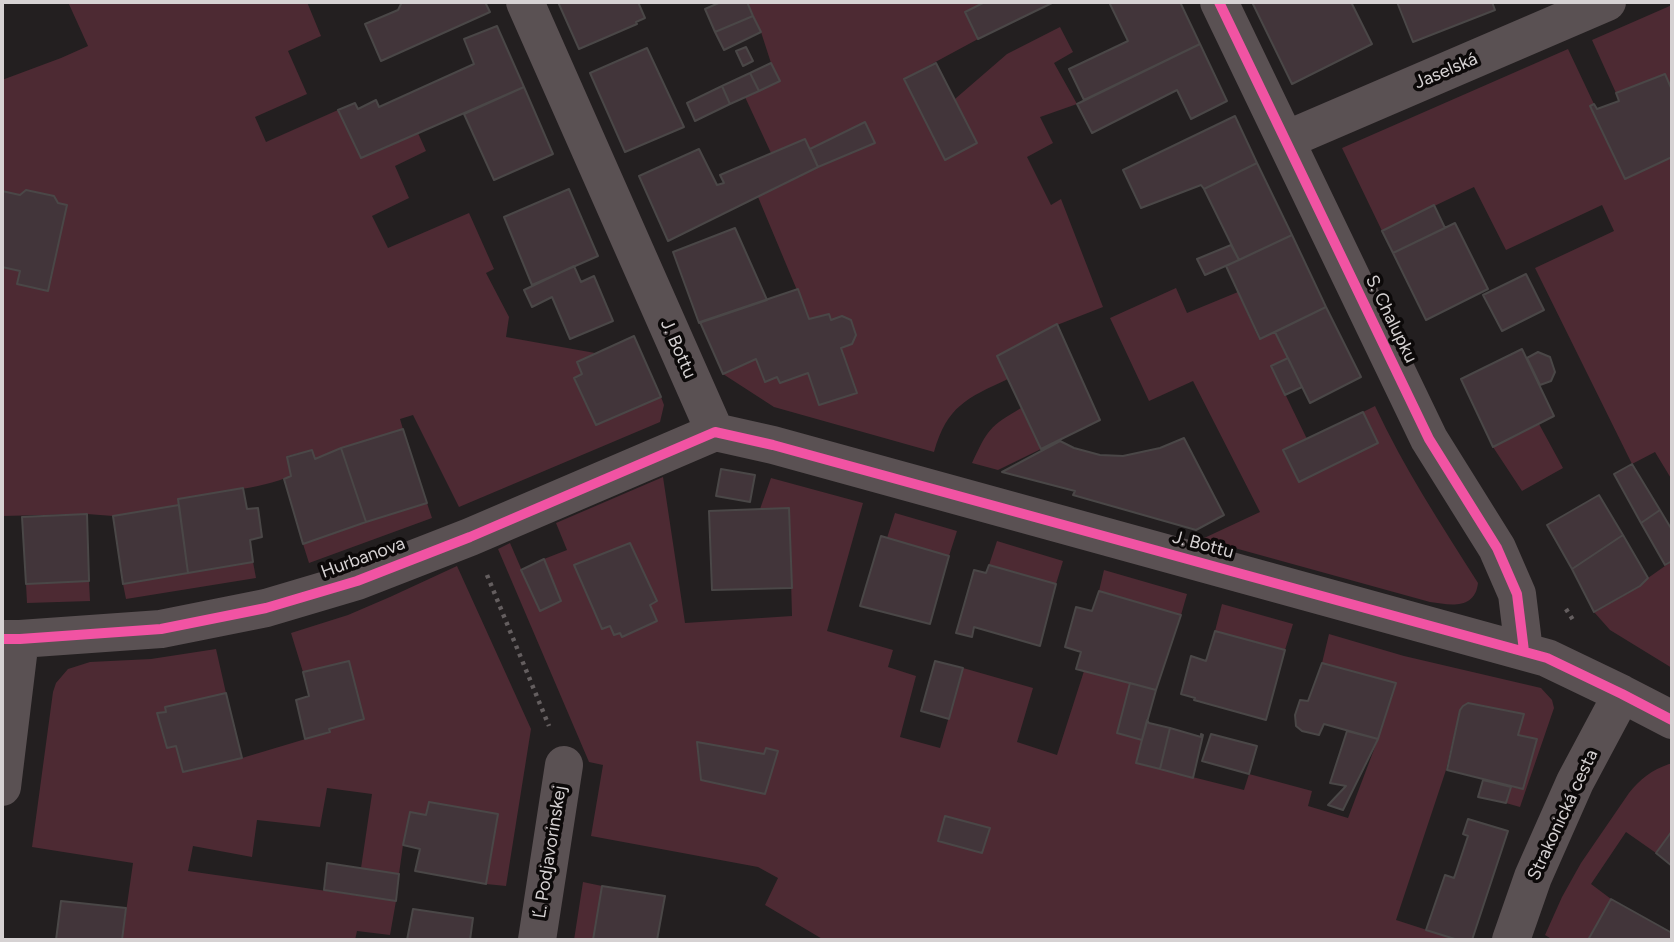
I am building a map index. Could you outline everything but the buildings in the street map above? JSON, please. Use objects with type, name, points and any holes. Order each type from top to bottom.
[{"type":"street","name":"J. Bottu","points":[[525,2],[715,432],[773,445],[1524,651],[1547,658],[1672,720]]},
{"type":"street","name":"S. Chalupku","points":[[1219,2],[1429,439],[1497,548],[1517,594],[1524,651]]},
{"type":"street","name":"Jaselská","points":[[1286,140],[1607,2]]},
{"type":"street","name":"Hurbanova","points":[[11,639],[162,629],[266,608],[357,581],[470,537],[715,432]]},
{"type":"street","points":[[2,787],[11,639]]},
{"type":"street","name":"Strakonická cesta","points":[[1511,940],[1533,877],[1575,782],[1622,694]]},
{"type":"street","name":"Ľ. Podjavorinskej","points":[[537,940],[564,765]]},
{"type":"path","points":[[485,572],[564,765]]},
{"type":"shaded area","points":[[68,2],[307,2],[321,36],[288,51],[307,94],[255,117],[266,142],[338,110],[361,158],[418,133],[426,151],[395,166],[409,198],[372,216],[388,248],[469,213],[494,269],[486,273],[509,317],[506,337],[595,353],[577,362],[582,374],[574,379],[596,425],[661,397],[664,405],[660,422],[459,507],[413,415],[400,419],[403,429],[315,459],[312,450],[287,456],[291,476],[265,484],[179,499],[179,505],[113,516],[2,516],[2,267],[20,271],[17,284],[67,205],[58,203],[54,196],[27,190],[20,195],[2,191],[2,80],[88,46]]},
{"type":"shaded area","points":[[747,2],[985,2],[965,12],[978,39],[904,79],[945,160],[977,143],[955,99],[1007,54],[1060,27],[1073,52],[1054,63],[1077,104],[1040,117],[1053,143],[1027,157],[1051,205],[1061,199],[1103,307],[1057,325],[998,356],[1008,379],[960,405],[945,424],[934,452],[774,407],[723,374],[756,359],[777,377],[780,383],[808,373],[841,348],[852,344],[856,335],[851,320],[842,316],[831,320],[809,319],[758,197],[874,143],[865,122],[810,149],[805,139],[771,153],[745,97],[780,81]]},
{"type":"shaded area","points":[[1672,5],[1672,90],[1665,74],[1616,93],[1592,40]]},
{"type":"shaded area","points":[[1568,49],[1594,104],[1590,107],[1625,179],[1672,157],[1672,480],[1655,452],[1632,464],[1535,268],[1614,231],[1602,205],[1506,250],[1474,187],[1382,231],[1342,148]]},
{"type":"shaded area","points":[[1176,288],[1187,313],[1238,292],[1259,339],[1275,332],[1288,358],[1272,367],[1307,439],[1299,481],[1378,443],[1363,412],[1375,406],[1411,474],[1478,583],[1472,598],[1460,604],[1430,602],[1202,539],[1260,512],[1193,381],[1149,401],[1110,318]]},
{"type":"shaded area","points":[[1021,408],[1041,449],[998,470],[972,463],[990,430]]},
{"type":"shaded area","points":[[1539,424],[1563,468],[1522,491],[1493,447]]},
{"type":"shaded area","points":[[663,477],[685,623],[792,616],[789,508],[760,509],[771,478],[863,503],[827,631],[893,650],[888,667],[916,676],[900,737],[940,748],[963,668],[1033,688],[1017,742],[1057,755],[1084,671],[1130,683],[1117,733],[1142,740],[1137,763],[1244,790],[1249,774],[1312,791],[1308,806],[1348,818],[1378,739],[1395,684],[1322,663],[1329,634],[1404,656],[1541,688],[1552,700],[1554,708],[1520,807],[1506,803],[1511,787],[1523,789],[1537,739],[1518,735],[1460,710],[1446,770],[1396,920],[1458,940],[824,940],[765,905],[778,878],[758,867],[591,836],[603,765],[589,762],[498,549],[510,543],[539,610],[561,602],[544,559],[567,550],[556,523]]},
{"type":"shaded area","points":[[427,503],[432,518],[309,563],[303,544]]},
{"type":"shaded area","points":[[895,513],[957,531],[949,556],[887,538]]},
{"type":"shaded area","points":[[997,541],[1063,561],[1056,584],[989,565]]},
{"type":"shaded area","points":[[1672,561],[1672,668],[1610,630],[1594,612],[1640,586]]},
{"type":"shaded area","points":[[253,562],[256,578],[126,599],[123,584]]},
{"type":"shaded area","points":[[457,566],[531,729],[506,886],[486,884],[498,814],[426,815],[410,812],[399,874],[361,868],[372,794],[327,788],[320,827],[257,820],[252,857],[193,846],[188,871],[396,901],[390,935],[357,931],[355,940],[122,940],[133,863],[32,847],[53,692],[56,683],[68,669],[90,662],[151,659],[216,649],[226,693],[166,707],[166,712],[157,714],[167,748],[176,746],[183,772],[242,758],[364,719],[349,661],[303,672],[291,633],[348,615]]},
{"type":"shaded area","points":[[1104,570],[1187,594],[1181,615],[1099,591]]},
{"type":"shaded area","points":[[89,581],[90,601],[27,603],[26,584]]},
{"type":"shaded area","points":[[1222,604],[1293,624],[1285,650],[1215,631]]},
{"type":"shaded area","points":[[1672,764],[1672,831],[1656,853],[1626,832],[1591,884],[1611,899],[1588,940],[1553,940],[1545,935],[1581,863],[1629,793],[1647,776]]},
{"type":"shaded area","points":[[583,882],[602,886],[593,940],[574,940]]},
{"type":"cycle path","points":[[1219,2],[1429,439],[1497,548],[1517,594],[1524,651]]},
{"type":"cycle path","points":[[2,639],[161,629],[266,608],[357,581],[470,537],[715,432],[773,445],[1547,658],[1672,720]]}]
